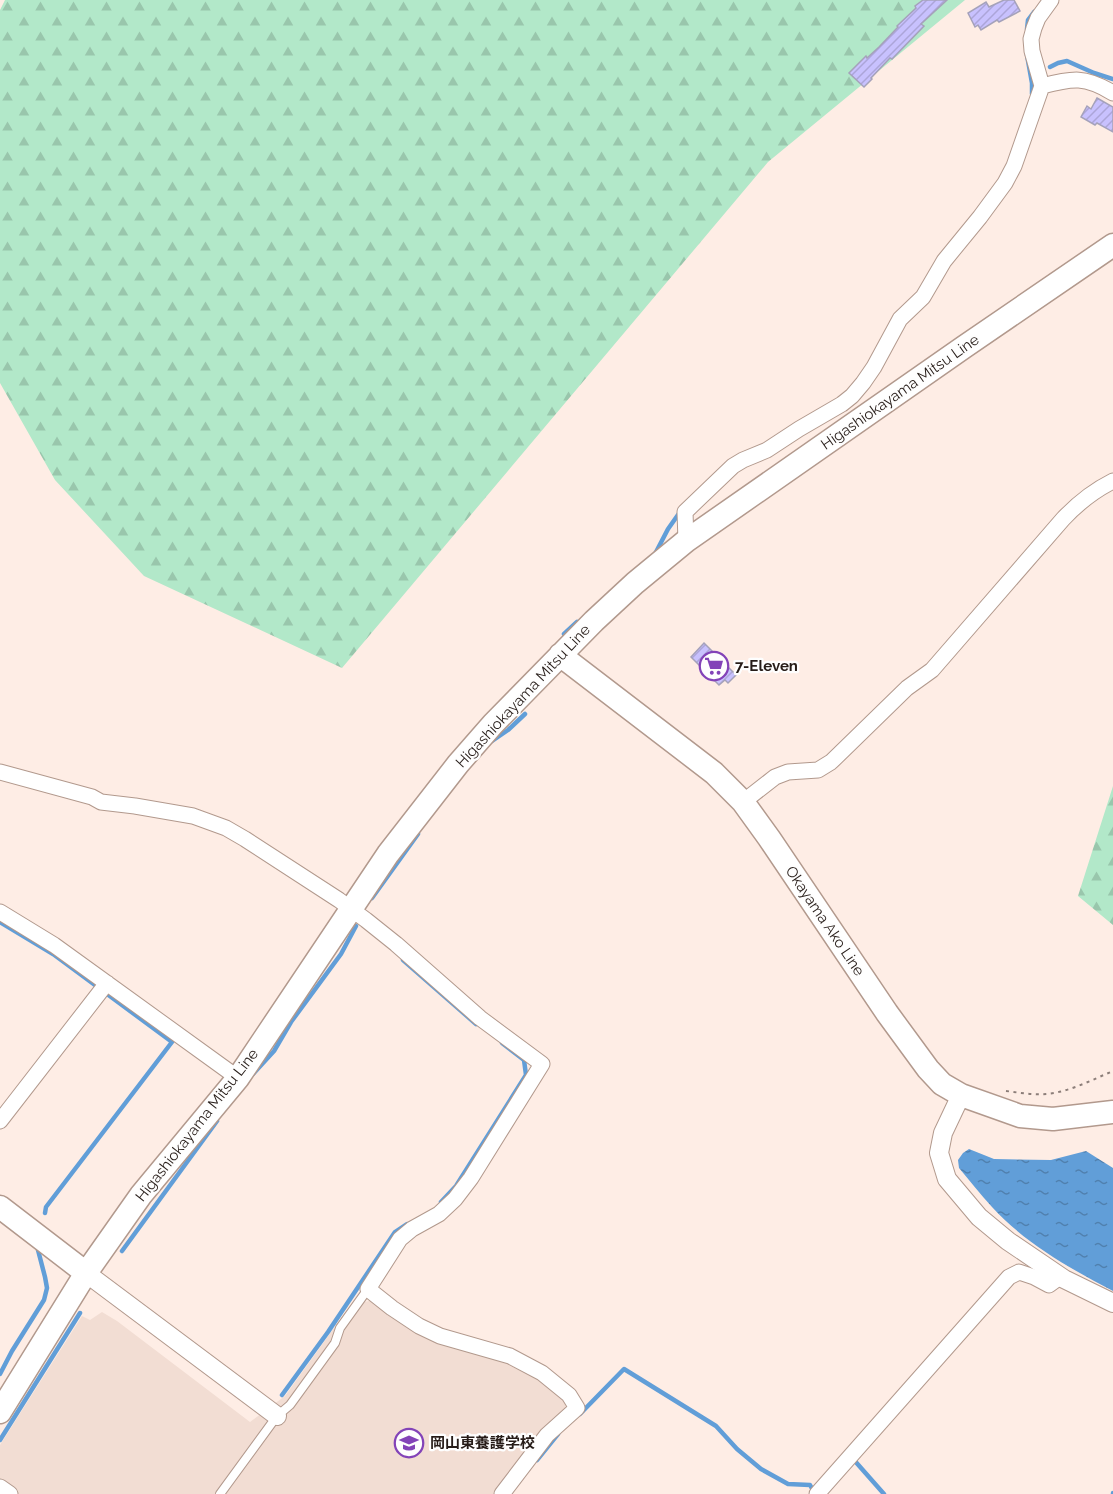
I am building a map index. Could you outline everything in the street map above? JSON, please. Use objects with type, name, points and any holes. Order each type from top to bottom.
[{"type":"main road","name":"Higashiokayama Mitsu Line","points":[[0,1412],[86,1273],[141,1195],[238,1078],[388,854],[458,764],[493,724],[594,621],[686,541],[1113,245]]},
{"type":"main road","name":"Okayama Ako Line","points":[[560,655],[714,773],[743,802],[770,838],[893,1023],[942,1084],[961,1095],[1020,1116],[1053,1119],[1113,1112]]},
{"type":"main road","points":[[0,1207],[86,1273]]},
{"type":"street","points":[[686,541],[685,512],[733,466],[767,450],[852,396],[874,367],[900,319],[923,297],[944,261],[980,218],[1005,183],[1014,166],[1042,86],[1031,39],[1038,18],[1051,0]]},
{"type":"street","points":[[1042,86],[1081,79],[1113,93]]},
{"type":"street","points":[[743,802],[775,777],[788,772],[818,770],[831,762],[908,688],[932,670],[1076,505],[1113,481]]},
{"type":"street","points":[[0,772],[92,797],[101,802],[192,816],[226,828],[351,909],[396,944],[480,1018],[542,1064],[471,1178],[455,1199],[439,1214],[412,1229],[400,1239],[368,1289],[419,1326],[440,1336],[510,1356],[542,1373],[569,1395],[577,1408],[547,1435],[502,1494]]},
{"type":"street","points":[[0,912],[54,945],[103,988],[238,1078]]},
{"type":"street","points":[[0,1121],[103,988]]},
{"type":"street","points":[[961,1095],[943,1133],[939,1153],[947,1179],[979,1217],[1008,1241],[1060,1277],[1113,1304]]},
{"type":"street","points":[[817,1494],[1009,1277],[1019,1272],[1049,1285],[1060,1277]]},
{"type":"street","points":[[86,1273],[277,1416]]},
{"type":"street","points":[[0,1487],[10,1494]]},
{"type":"lane","points":[[220,1494],[277,1416],[290,1405],[335,1343],[340,1328],[368,1289]]},
{"type":"path","points":[[1004,1090],[1032,1094],[1054,1093],[1113,1071]]},
{"type":"shaded area","points":[[374,1300],[540,1378],[565,1397],[566,1412],[495,1494],[17,1494],[0,1482],[0,1445],[82,1316],[90,1320],[102,1312],[117,1321],[250,1422],[285,1396],[347,1310],[354,1315],[364,1302]]},
{"type":"green space","points":[[5,0],[965,0],[768,162],[342,668],[144,576],[55,480],[0,383],[0,10]]},
{"type":"green space","points":[[1113,786],[1113,925],[1078,896]]},
{"type":"water","points":[[969,1149],[994,1159],[1051,1160],[1086,1151],[1113,1168],[1113,1291],[1048,1254],[1005,1220],[959,1168],[958,1160]]},
{"type":"building","points":[[923,0],[947,0],[921,24],[924,26],[864,87],[849,73],[879,47]]},
{"type":"building","points":[[1004,0],[1014,0],[1020,11],[999,22],[997,20],[981,30],[978,25],[975,27],[968,13],[986,2],[989,7]]},
{"type":"building","points":[[1097,98],[1113,107],[1113,132],[1081,117],[1087,106],[1091,109]]},
{"type":"building","name":"7-Eleven","points":[[704,643],[736,675],[728,683],[725,680],[719,685],[691,657]]},
{"type":"waterway","points":[[1027,29],[1028,20],[1034,12]]},
{"type":"waterway","points":[[1027,55],[1032,94]]},
{"type":"waterway","points":[[1050,67],[1067,61],[1113,79]]},
{"type":"waterway","points":[[655,554],[680,512]]},
{"type":"waterway","points":[[564,634],[577,622]]},
{"type":"waterway","points":[[492,741],[525,714]]},
{"type":"waterway","points":[[372,898],[418,834]]},
{"type":"waterway","points":[[0,922],[53,954],[172,1042],[46,1207],[45,1213]]},
{"type":"waterway","points":[[253,1074],[274,1051],[291,1022],[341,954],[356,926]]},
{"type":"waterway","points":[[403,960],[476,1024]]},
{"type":"waterway","points":[[441,1202],[456,1186],[526,1075],[524,1060],[502,1043]]},
{"type":"waterway","points":[[122,1251],[217,1121]]},
{"type":"waterway","points":[[282,1395],[328,1332],[395,1232],[407,1224]]},
{"type":"waterway","points":[[0,1374],[44,1300],[47,1288],[38,1250]]},
{"type":"waterway","points":[[0,1440],[80,1313]]},
{"type":"waterway","points":[[580,1414],[624,1369],[716,1426],[737,1449],[761,1469],[788,1484],[810,1485],[814,1492]]},
{"type":"waterway","points":[[537,1460],[558,1434]]},
{"type":"waterway","points":[[854,1460],[884,1494]]},
{"type":"place","name":"7-Eleven","points":[[714,666]]},
{"type":"place","name":"岡山東養護学校","points":[[409,1443]]}]
